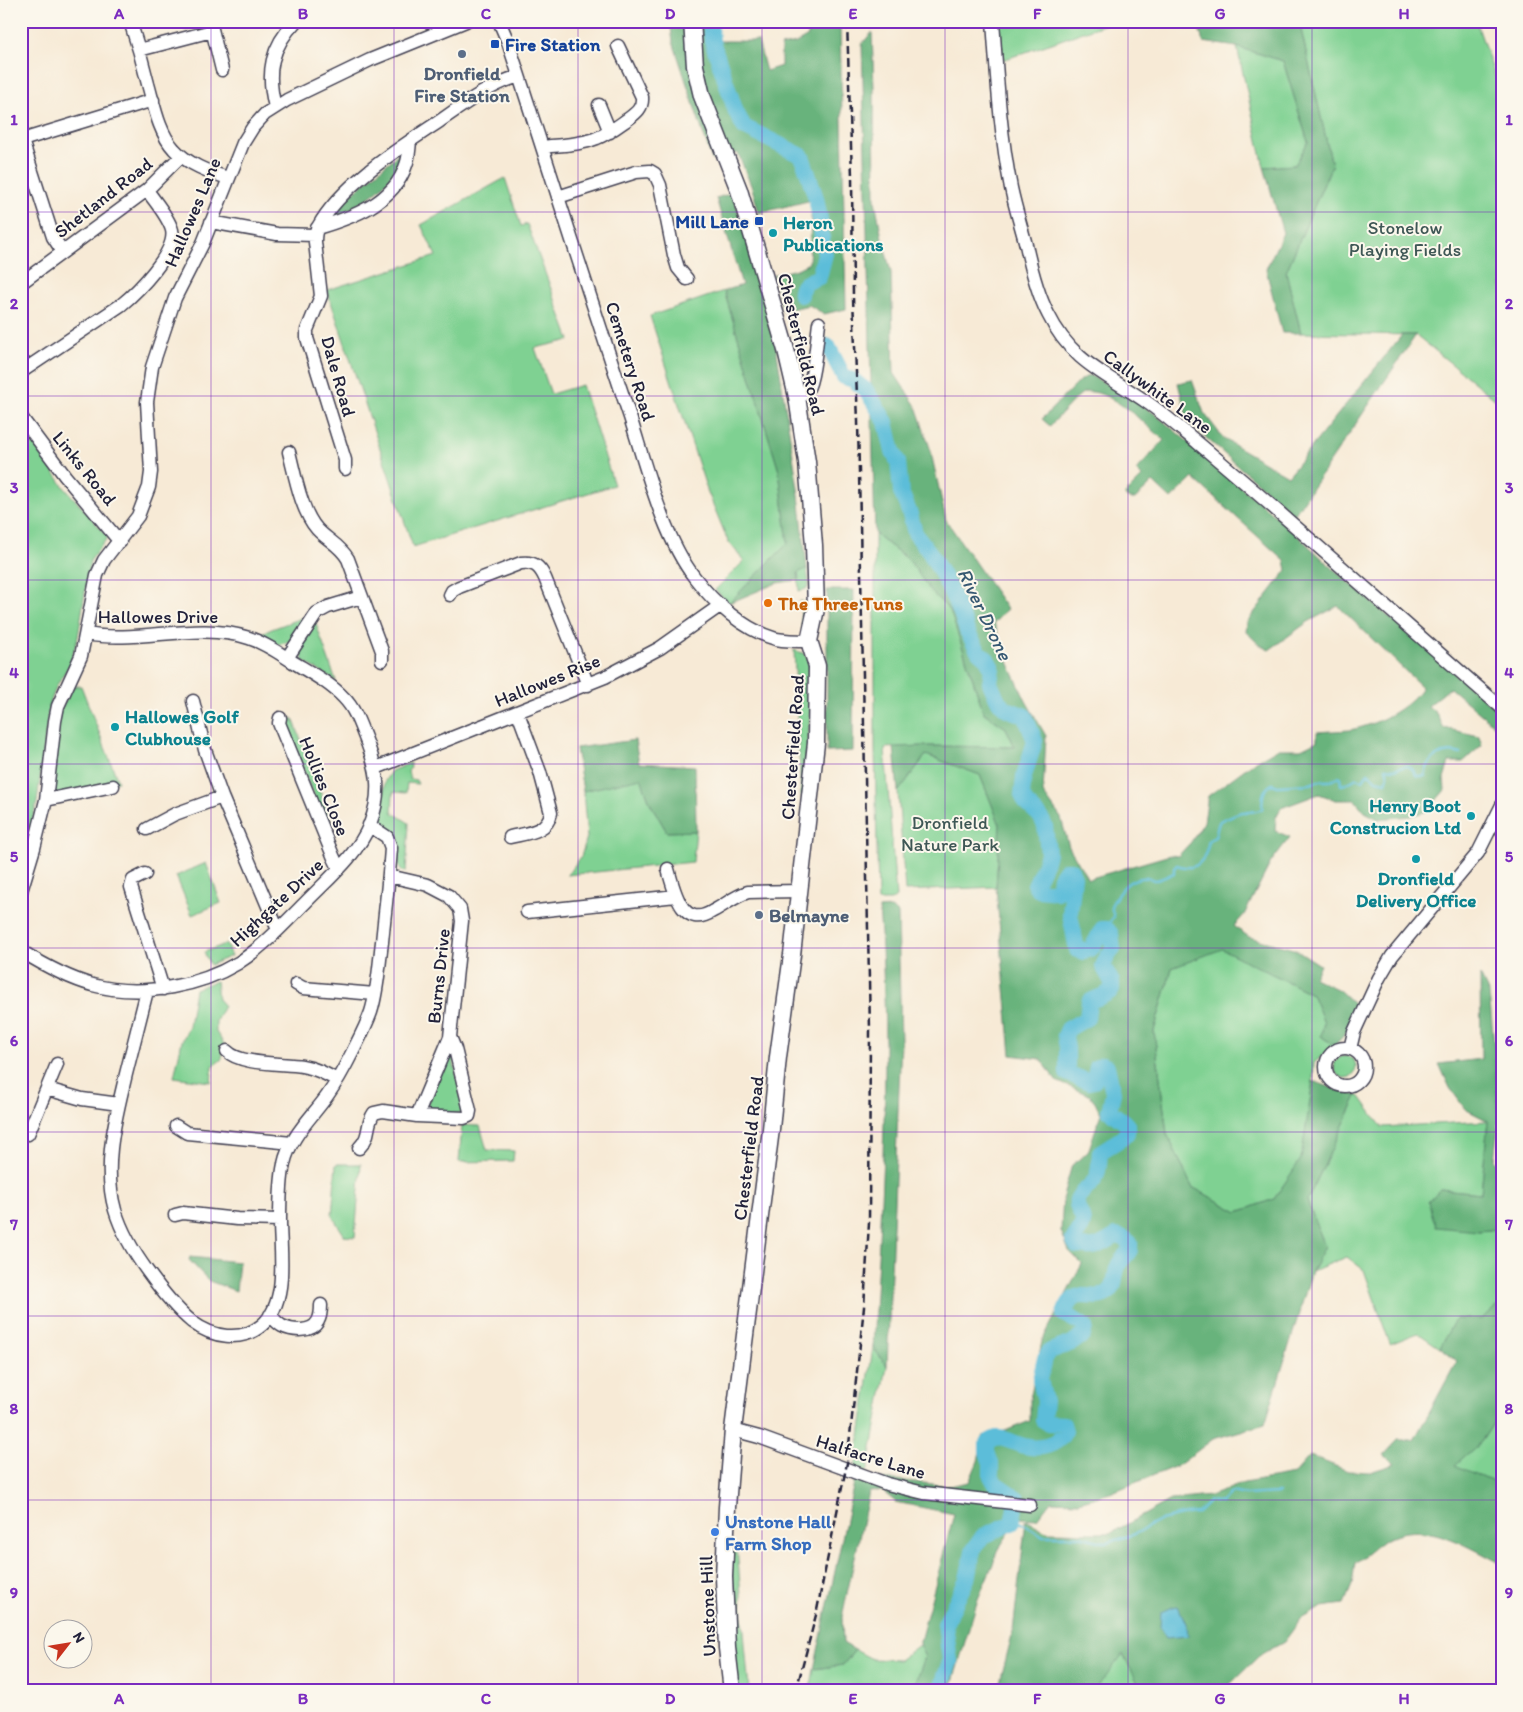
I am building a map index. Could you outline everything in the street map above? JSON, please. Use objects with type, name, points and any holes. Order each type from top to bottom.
[{"type":"main road","name":"Chesterfield Road","points":[[692,21],[695,66],[702,96],[739,190],[786,350],[797,397],[807,462],[814,544],[816,609],[809,641],[817,666],[816,743],[800,891],[733,1430]]},
{"type":"main road","name":"Unstone Hill","points":[[732,1691],[727,1648],[724,1557],[726,1507],[733,1430]]},
{"type":"street","points":[[130,21],[166,138],[173,149],[182,156],[198,166],[228,178]]},
{"type":"street","points":[[275,107],[272,93],[271,66],[275,50],[296,21]]},
{"type":"street","name":"Hallowes Lane","points":[[21,891],[46,800],[58,706],[81,656],[97,575],[104,560],[120,542],[138,516],[149,488],[147,402],[148,384],[152,367],[175,298],[194,261],[243,143],[265,114],[275,107],[345,71],[449,25],[466,21]]},
{"type":"street","name":"Cemetery Road","points":[[499,21],[508,42],[603,339],[673,542],[695,578],[721,605],[746,625],[766,636],[785,641],[809,641]]},
{"type":"street","name":"Callywhite Lane","points":[[993,21],[1002,134],[1011,188],[1039,291],[1048,314],[1067,344],[1094,369],[1153,406],[1198,443],[1304,532],[1389,611],[1502,708]]},
{"type":"street","points":[[139,50],[211,26],[222,70]]},
{"type":"street","points":[[542,147],[597,138],[610,132],[636,113],[642,103],[642,97],[618,46]]},
{"type":"street","points":[[316,231],[324,218],[346,192],[380,163],[480,93],[519,76]]},
{"type":"street","points":[[63,252],[53,236],[22,139],[153,100]]},
{"type":"street","points":[[599,105],[610,132]]},
{"type":"street","points":[[211,222],[277,234],[316,231],[346,218],[379,201],[388,194],[406,165],[410,142]]},
{"type":"street","name":"Shetland Road","points":[[21,282],[147,190],[182,156]]},
{"type":"street","points":[[558,197],[636,172],[655,174],[660,185],[674,255],[678,268],[687,279]]},
{"type":"street","points":[[21,372],[134,294],[151,275],[167,252],[173,237],[172,228],[147,190]]},
{"type":"street","name":"Dale Road","points":[[316,231],[321,296],[307,330],[307,338],[345,460],[345,469]]},
{"type":"street","points":[[797,397],[804,394],[809,386],[819,323]]},
{"type":"street","name":"Links Road","points":[[21,417],[65,476],[120,542]]},
{"type":"street","points":[[289,452],[307,512],[318,529],[343,551],[348,559],[382,651],[382,660]]},
{"type":"street","points":[[450,595],[452,591],[459,587],[521,563],[528,562],[538,566],[546,578],[588,685]]},
{"type":"street","points":[[288,658],[317,613],[322,609],[361,597]]},
{"type":"street","name":"Hallowes Rise","points":[[376,768],[588,685],[660,648],[721,605]]},
{"type":"street","name":"Hallowes Drive","points":[[86,634],[109,638],[196,632],[222,633],[248,638],[288,658],[330,685],[347,700],[363,731],[376,768]]},
{"type":"street","points":[[193,701],[206,750],[222,797],[278,930]]},
{"type":"street","points":[[510,837],[541,829],[550,820],[551,813],[540,772],[518,713]]},
{"type":"street","name":"Hollies Close","points":[[280,718],[279,723],[339,868]]},
{"type":"street","name":"Highgate Drive","points":[[21,951],[69,977],[90,985],[112,990],[147,991],[163,989],[195,982],[230,967],[255,950],[278,930],[356,848],[369,825],[374,810],[377,795],[376,768]]},
{"type":"street","points":[[46,800],[113,786]]},
{"type":"street","points":[[147,829],[176,814],[222,797]]},
{"type":"street","points":[[1350,1049],[1354,1032],[1378,978],[1392,956],[1478,853],[1502,805]]},
{"type":"street","points":[[147,991],[119,1104],[111,1145],[109,1171],[115,1209],[123,1232],[140,1261],[173,1304],[187,1318],[207,1331],[223,1336],[242,1335],[262,1325],[270,1316],[276,1303],[282,1260],[280,1220],[284,1161],[292,1143],[338,1080],[368,1019],[375,994],[391,848],[390,842],[382,832],[369,825]]},
{"type":"street","points":[[668,870],[680,907],[694,915],[702,916],[711,913],[742,894],[800,891]]},
{"type":"street","points":[[146,874],[133,880],[131,887],[163,989]]},
{"type":"street","name":"Burns Drive","points":[[389,876],[435,887],[449,896],[460,909],[462,929],[450,1037],[417,1116]]},
{"type":"street","points":[[527,912],[676,896]]},
{"type":"street","points":[[296,984],[303,988],[375,994]]},
{"type":"street","name":"Burns Drive","points":[[358,1148],[368,1137],[370,1120],[374,1113],[383,1111],[417,1116],[464,1118],[469,1116],[468,1102],[455,1049],[450,1037]]},
{"type":"street","points":[[227,1051],[236,1058],[314,1069],[338,1080]]},
{"type":"street","points":[[28,1134],[57,1064]]},
{"type":"street","points":[[47,1089],[82,1099],[119,1104]]},
{"type":"street","points":[[176,1126],[188,1133],[292,1143]]},
{"type":"street","points":[[175,1215],[183,1213],[280,1220]]},
{"type":"street","points":[[270,1316],[282,1326],[301,1330],[315,1325],[319,1320],[321,1305]]},
{"type":"street","name":"Halfacre Lane","points":[[733,1430],[887,1484],[924,1493],[1027,1504]]},
{"type":"green space","points":[[670,21],[686,21],[687,23],[715,21],[717,41],[758,41],[766,71],[781,66],[781,46],[796,43],[808,36],[809,28],[803,24],[803,21],[836,21],[840,24],[846,309],[824,314],[809,305],[783,311],[773,275],[797,269],[809,263],[812,200],[759,213],[752,188],[738,153],[712,160],[673,42]]},
{"type":"green space","points":[[999,21],[1115,21],[1003,60]]},
{"type":"green space","points":[[1197,21],[1299,21],[1332,165],[1286,272],[1301,333],[1282,333],[1266,269],[1283,233],[1264,167],[1295,165],[1308,142],[1283,61],[1237,47],[1203,42]]},
{"type":"green space","name":"Stonelow Playing Fields","points":[[1299,21],[1476,21],[1502,96],[1502,405],[1416,335],[1301,333],[1286,272],[1332,165]]},
{"type":"green space","points":[[872,32],[875,200],[891,272],[894,373],[916,406],[930,448],[946,520],[1007,609],[994,623],[1009,664],[1026,701],[1046,736],[1043,793],[1061,818],[1069,847],[1088,879],[1170,855],[1178,856],[1191,842],[1204,822],[1208,796],[1253,763],[1277,749],[1301,749],[1317,741],[1317,732],[1349,730],[1369,725],[1399,709],[1416,695],[1422,687],[1338,606],[1308,622],[1269,650],[1254,639],[1246,631],[1247,622],[1287,570],[1285,561],[1193,478],[1171,499],[1153,482],[1135,499],[1129,499],[1124,495],[1142,477],[1136,471],[1164,440],[1114,400],[1092,392],[1083,393],[1050,426],[1042,419],[1078,382],[1089,375],[1124,393],[1155,414],[1285,524],[1338,573],[1502,714],[1502,732],[1450,688],[1428,706],[1436,713],[1444,728],[1479,736],[1482,745],[1463,762],[1449,762],[1444,778],[1445,790],[1427,811],[1412,816],[1378,819],[1365,812],[1355,800],[1336,800],[1319,794],[1281,808],[1276,817],[1275,831],[1290,837],[1271,862],[1244,915],[1234,926],[1249,937],[1297,950],[1320,965],[1314,978],[1339,990],[1356,1006],[1347,1032],[1334,1046],[1321,1036],[1324,1022],[1312,994],[1222,949],[1172,968],[1154,1031],[1167,1134],[1192,1187],[1238,1212],[1274,1199],[1301,1159],[1313,1081],[1346,1093],[1358,1094],[1307,1201],[1325,1246],[1312,1271],[1265,1424],[1213,1439],[1179,1465],[1110,1493],[1079,1502],[1051,1501],[1037,1519],[1019,1518],[1001,1545],[978,1599],[950,1691],[913,1691],[925,1657],[919,1645],[954,1514],[896,1502],[882,1491],[869,1492],[842,1617],[843,1643],[855,1650],[843,1665],[814,1669],[855,1478],[897,1480],[949,1486],[969,1482],[978,1461],[983,1436],[1005,1431],[1030,1421],[1030,1399],[1042,1341],[1082,1264],[1069,1251],[1061,1231],[1063,1196],[1072,1165],[1088,1152],[1101,1113],[1091,1096],[1056,1081],[1041,1059],[1011,1055],[996,887],[1000,825],[980,775],[926,755],[898,792],[894,747],[1015,747],[1006,728],[984,713],[950,610],[931,592],[909,560],[875,534],[862,44]]},
{"type":"green space","points":[[1237,47],[1283,61],[1308,142],[1295,165],[1264,167]]},
{"type":"green space","points":[[402,151],[404,153],[399,165],[383,186],[352,208],[328,220],[349,196]]},
{"type":"green space","points":[[505,178],[521,226],[527,224],[570,340],[535,348],[551,394],[582,385],[614,485],[413,547],[327,290],[436,256],[421,225]]},
{"type":"green space","points":[[733,193],[775,340],[799,495],[807,568],[798,573],[799,580],[777,583],[729,603],[788,543],[779,471],[724,291],[742,285],[716,198]]},
{"type":"green space","points":[[724,291],[779,471],[788,543],[729,603],[715,590],[744,561],[728,541],[707,490],[650,316]]},
{"type":"green space","points":[[1402,335],[1416,335],[1294,515],[1188,422],[1178,383],[1192,380],[1204,413],[1224,439],[1288,476]]},
{"type":"green space","points":[[21,425],[64,487],[108,537],[90,561],[78,637],[70,664],[57,685],[49,706],[37,802],[21,865]]},
{"type":"green space","points":[[875,534],[909,560],[931,592],[950,610],[984,713],[1006,728],[1015,747],[924,746],[885,748],[896,897],[891,901],[878,901],[875,748]]},
{"type":"green space","points":[[807,568],[809,585],[806,589],[799,591],[798,573]]},
{"type":"green space","points":[[827,590],[854,590],[853,751],[827,752]]},
{"type":"green space","points":[[800,601],[805,602],[810,608],[806,625],[802,630]]},
{"type":"green space","points":[[309,615],[316,624],[336,681],[303,661],[301,648],[292,641],[277,645],[256,635]]},
{"type":"green space","points":[[794,650],[803,653],[808,658],[812,688],[804,797],[801,796]]},
{"type":"green space","points":[[81,686],[118,781],[51,796],[60,711],[72,688]]},
{"type":"green space","points":[[293,718],[332,824],[326,827],[284,722]]},
{"type":"green space","points":[[635,740],[639,763],[695,766],[696,831],[667,832],[650,803],[641,778],[583,791],[576,748]]},
{"type":"green space","name":"Dronfield Nature Park","points":[[926,755],[980,775],[1000,825],[996,887],[905,891],[898,792]]},
{"type":"green space","points":[[410,763],[411,768],[408,771],[410,779],[416,780],[418,784],[407,783],[406,793],[393,792],[392,812],[409,823],[406,872],[402,871],[399,866],[396,842],[380,817],[385,781],[391,771]]},
{"type":"green space","points":[[641,777],[650,803],[667,832],[696,831],[693,862],[567,875],[581,857],[587,837],[583,791]]},
{"type":"green space","points":[[206,863],[221,903],[192,915],[176,876]]},
{"type":"green space","points":[[891,908],[898,913],[901,1042],[887,1366],[873,1347],[882,1183],[885,1073],[885,1018],[879,909]]},
{"type":"green space","points":[[226,944],[231,956],[210,965],[204,952]]},
{"type":"green space","points":[[1222,948],[1312,994],[1324,1022],[1321,1036],[1334,1046],[1314,1063],[1302,1159],[1274,1199],[1238,1212],[1192,1187],[1167,1134],[1154,1031],[1172,968]]},
{"type":"green space","points":[[1480,975],[1489,993],[1495,1053],[1499,1119],[1494,1160],[1502,1175],[1502,1229],[1478,1231],[1436,1227],[1428,1202],[1440,1189],[1481,1193],[1488,1121],[1465,1109],[1450,1088],[1439,1064],[1481,1059]]},
{"type":"green space","points":[[216,981],[218,999],[224,1006],[216,1021],[216,1032],[224,1044],[222,1059],[213,1066],[211,1082],[174,1077],[182,1041],[189,1026],[195,989]]},
{"type":"green space","points":[[451,1051],[465,1110],[462,1114],[429,1111],[426,1107],[447,1053]]},
{"type":"green space","points":[[1345,1056],[1353,1059],[1356,1067],[1353,1075],[1345,1078],[1337,1075],[1334,1067],[1337,1059]]},
{"type":"green space","points":[[1358,1094],[1382,1127],[1488,1121],[1481,1193],[1440,1189],[1478,1231],[1502,1229],[1502,1303],[1482,1319],[1455,1319],[1440,1348],[1418,1333],[1390,1344],[1364,1270],[1347,1257],[1312,1271],[1325,1246],[1307,1201]]},
{"type":"green space","points":[[462,1125],[480,1126],[487,1150],[514,1151],[513,1161],[459,1162]]},
{"type":"green space","points":[[336,1164],[361,1164],[355,1237],[345,1236],[332,1216]]},
{"type":"green space","points":[[190,1257],[239,1262],[236,1291],[209,1281],[189,1260]]},
{"type":"green space","points":[[1502,1303],[1502,1410],[1481,1442],[1455,1465],[1502,1486],[1502,1564],[1444,1536],[1413,1532],[1398,1534],[1383,1541],[1355,1563],[1352,1585],[1344,1604],[1322,1607],[1301,1619],[1284,1642],[1259,1656],[1223,1691],[1142,1691],[1123,1654],[1094,1691],[1003,1691],[999,1686],[1013,1631],[1026,1520],[1048,1532],[1111,1533],[1171,1500],[1210,1496],[1244,1483],[1294,1474],[1310,1456],[1348,1471],[1370,1472],[1395,1464],[1384,1455],[1398,1440],[1414,1440],[1457,1361],[1440,1348],[1455,1319],[1481,1319]]},
{"type":"green space","points":[[873,1347],[887,1366],[868,1470],[866,1472],[855,1470]]},
{"type":"green space","points":[[1502,1410],[1502,1486],[1454,1465],[1481,1442]]},
{"type":"green space","points":[[730,1545],[737,1548],[749,1691],[737,1691]]},
{"type":"green space","points":[[919,1645],[925,1657],[913,1691],[810,1691],[814,1669],[843,1665],[855,1650],[872,1659],[899,1660]]},
{"type":"green space","points":[[1123,1653],[1142,1691],[1094,1691],[1097,1686]]},
{"type":"water","points":[[1178,1606],[1187,1626],[1188,1636],[1166,1638],[1160,1628],[1161,1612]]},
{"type":"waterway","name":"River Drone","points":[[710,21],[712,41],[736,112],[744,127],[802,156],[816,198],[825,254],[819,277],[804,286],[801,295]]},
{"type":"waterway","name":"River Drone","points":[[828,346],[844,377],[853,380],[866,390],[886,422],[893,452],[898,462],[901,492],[915,533],[930,553],[943,576],[961,613],[967,631],[979,652],[987,659],[992,668],[990,683],[999,702],[1007,709],[1025,716],[1035,741],[1024,776],[1022,795],[1026,803],[1040,816],[1045,826],[1048,853],[1035,885],[1039,890],[1058,892],[1060,877],[1065,870],[1071,870],[1074,877],[1070,914],[1077,950],[1083,952],[1092,948],[1102,929],[1107,929],[1111,934],[1113,949],[1103,966],[1112,982],[1112,990],[1089,1002],[1087,1018],[1068,1029],[1065,1036],[1067,1073],[1089,1082],[1094,1081],[1097,1067],[1103,1064],[1107,1066],[1113,1093],[1109,1111],[1127,1124],[1127,1133],[1100,1152],[1097,1176],[1080,1194],[1077,1200],[1077,1206],[1083,1223],[1073,1240],[1077,1246],[1094,1247],[1116,1236],[1124,1238],[1130,1243],[1130,1250],[1119,1264],[1112,1289],[1109,1292],[1103,1296],[1096,1297],[1079,1296],[1068,1304],[1064,1314],[1085,1327],[1083,1335],[1072,1343],[1050,1351],[1045,1358],[1040,1380],[1045,1401],[1043,1420],[1048,1423],[1063,1424],[1065,1431],[1062,1436],[1048,1446],[1042,1447],[1024,1446],[1001,1438],[995,1438],[987,1443],[987,1452],[991,1463],[991,1476],[995,1483],[1017,1498],[1012,1523],[983,1536],[973,1551],[967,1579],[945,1624],[950,1661],[940,1691]]},
{"type":"waterway","points":[[1107,929],[1114,917],[1111,906],[1125,886],[1141,878],[1155,880],[1162,878],[1174,873],[1174,868],[1177,865],[1184,867],[1196,866],[1206,853],[1209,840],[1215,837],[1220,821],[1241,812],[1262,809],[1264,792],[1272,784],[1278,786],[1310,784],[1340,777],[1341,785],[1357,778],[1362,781],[1368,773],[1376,780],[1386,782],[1388,776],[1386,768],[1394,769],[1407,766],[1417,776],[1425,776],[1429,763],[1437,756],[1443,753],[1461,754]]},
{"type":"waterway","points":[[1012,1521],[1022,1523],[1043,1536],[1079,1536],[1107,1543],[1135,1534],[1161,1520],[1198,1513],[1210,1501],[1221,1503],[1232,1492],[1245,1495],[1279,1493]]},
{"type":"railway","points":[[796,1691],[816,1615],[847,1463],[864,1307],[869,1223],[870,1031],[858,421],[853,298],[852,177],[847,21]]},
{"type":"place","name":"Fire Station","points":[[495,44]]},
{"type":"place","name":"Dronfield Fire Station","points":[[462,54]]},
{"type":"place","name":"Mill Lane","points":[[759,221]]},
{"type":"place","name":"Heron Publications","points":[[773,233]]},
{"type":"place","name":"The Three Tuns","points":[[768,603]]},
{"type":"place","name":"Hallowes Golf Clubhouse","points":[[115,727]]},
{"type":"place","name":"Henry Boot Construcion Ltd","points":[[1471,816]]},
{"type":"place","name":"Dronfield Delivery Office","points":[[1416,859]]},
{"type":"place","name":"Belmayne","points":[[759,915]]},
{"type":"place","name":"Unstone Hall Farm Shop","points":[[715,1532]]}]
